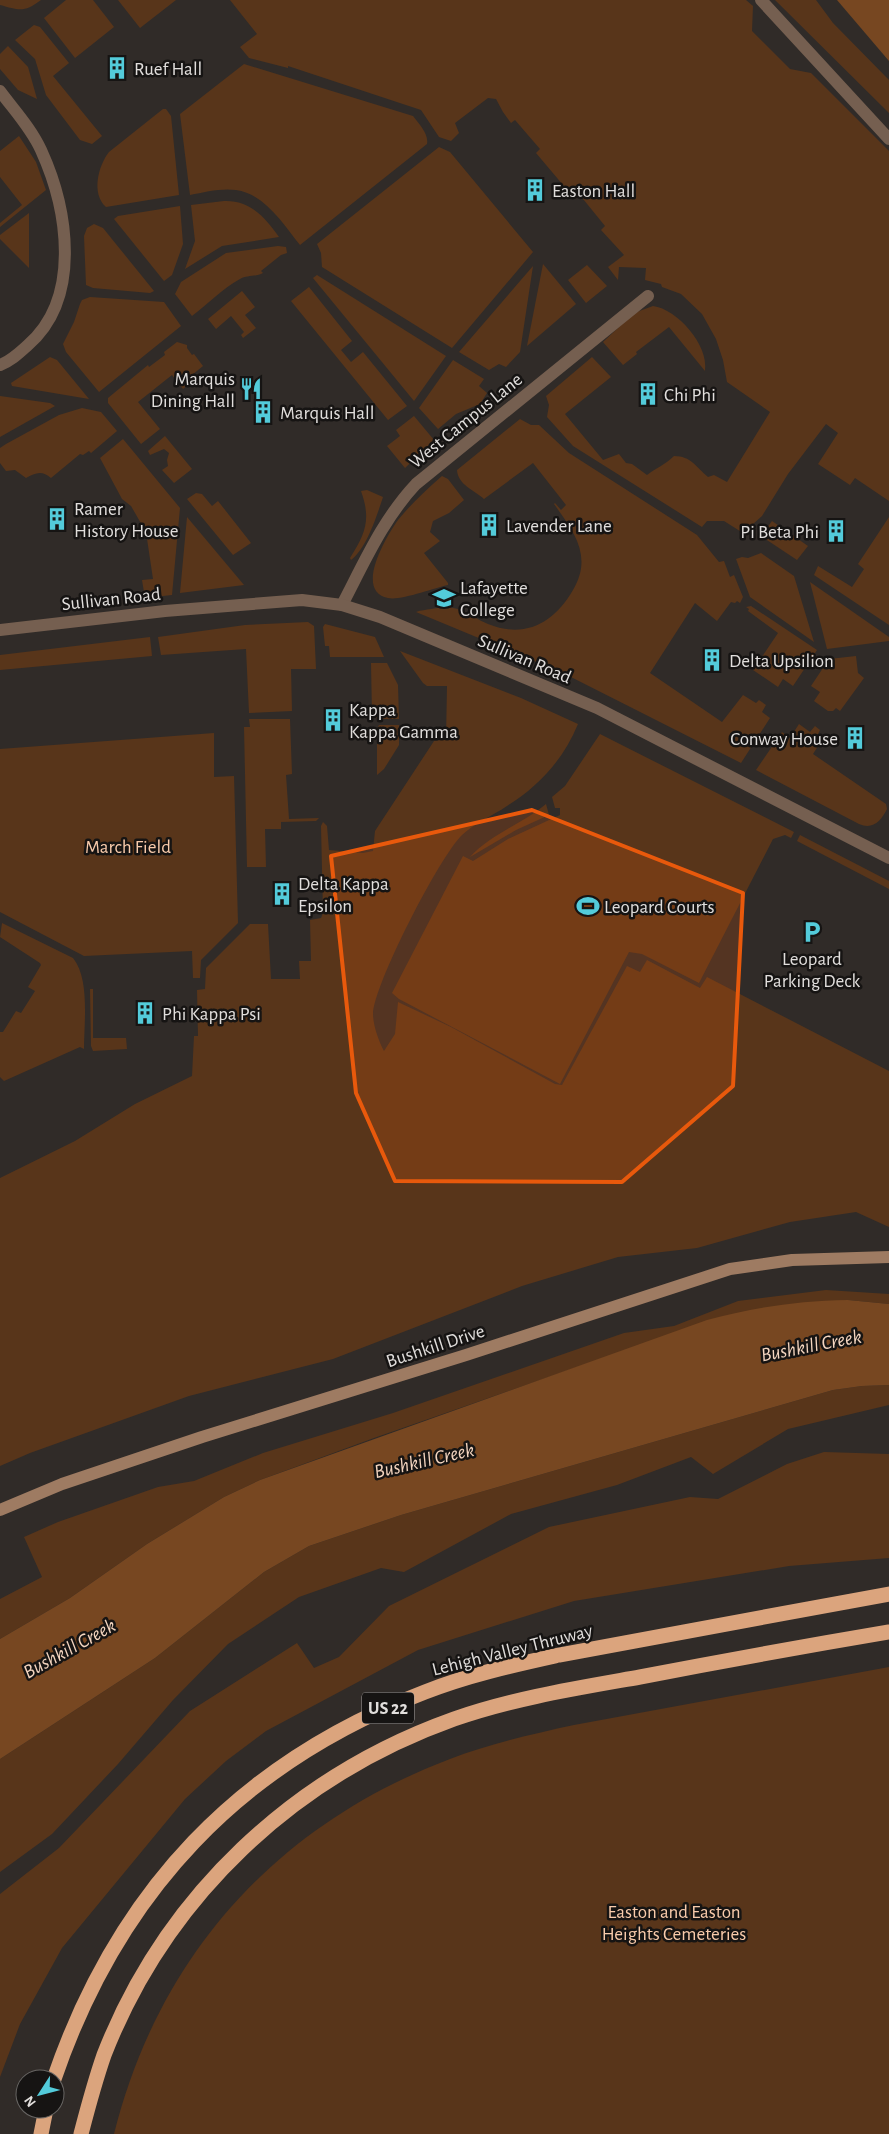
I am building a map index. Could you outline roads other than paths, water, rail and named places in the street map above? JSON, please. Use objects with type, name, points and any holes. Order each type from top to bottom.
[{"type":"highway","name":"Lehigh Valley Thruway","points":[[57,2069],[67,2041],[104,1964],[134,1914],[164,1874],[194,1840],[225,1810],[297,1756],[337,1732],[424,1692],[559,1654],[889,1594]]},
{"type":"highway","name":"US 22","points":[[81,2134],[104,2055],[121,2016],[167,1936],[194,1899],[251,1840],[291,1806],[331,1779],[370,1756],[411,1736],[456,1719],[503,1705],[567,1690],[889,1632]]},
{"type":"highway","points":[[41,2134],[44,2119]]},
{"type":"street","points":[[761,0],[889,138]]},
{"type":"street","points":[[0,91],[40,148],[48,167],[59,209],[64,259],[62,290],[48,323],[31,343],[17,355],[0,365]]},
{"type":"street","name":"West Campus Lane","points":[[342,605],[378,535],[402,499],[416,484],[648,296]]},
{"type":"street","name":"Sullivan Road","points":[[0,630],[165,611],[288,602],[312,601],[342,605],[380,617],[597,708],[889,858]]},
{"type":"street","name":"Bushkill Drive","points":[[0,1510],[62,1484],[202,1437],[466,1355],[730,1269],[792,1260],[889,1257]]},
{"type":"water","points":[[837,0],[889,0],[889,61]]},
{"type":"water","name":"Bushkill Creek","points":[[848,1300],[889,1304],[889,1385],[833,1390],[401,1515],[309,1546],[264,1572],[155,1658],[0,1759],[0,1639],[70,1598],[147,1544],[224,1497],[260,1480],[707,1320],[777,1305]]},
{"type":"place","name":"Ruef Hall","points":[[117,68]]},
{"type":"place","name":"Easton Hall","points":[[535,190]]},
{"type":"place","name":"Marquis Dining Hall","points":[[251,389]]},
{"type":"place","name":"Chi Phi","points":[[648,394]]},
{"type":"place","name":"Marquis Hall","points":[[263,412]]},
{"type":"place","name":"Ramer History House","points":[[57,519]]},
{"type":"place","name":"Lavender Lane","points":[[489,525]]},
{"type":"place","name":"Pi Beta Phi","points":[[836,531]]},
{"type":"place","name":"Lafayette College","points":[[444,598]]},
{"type":"place","name":"Delta Upsilion","points":[[712,660]]},
{"type":"place","name":"Kappa Kappa Gamma","points":[[333,720]]},
{"type":"place","name":"Conway House","points":[[855,738]]},
{"type":"place","name":"Delta Kappa Epsilon","points":[[282,894]]},
{"type":"place","name":"Leopard Courts","points":[[588,906]]},
{"type":"place","name":"Leopard Parking Deck","points":[[812,932]]},
{"type":"place","name":"Phi Kappa Psi","points":[[145,1013]]},
{"type":"park label","name":"March Field","points":[[128,846]]},
{"type":"park label","name":"Easton and Easton Heights Cemeteries","points":[[674,1922]]}]
